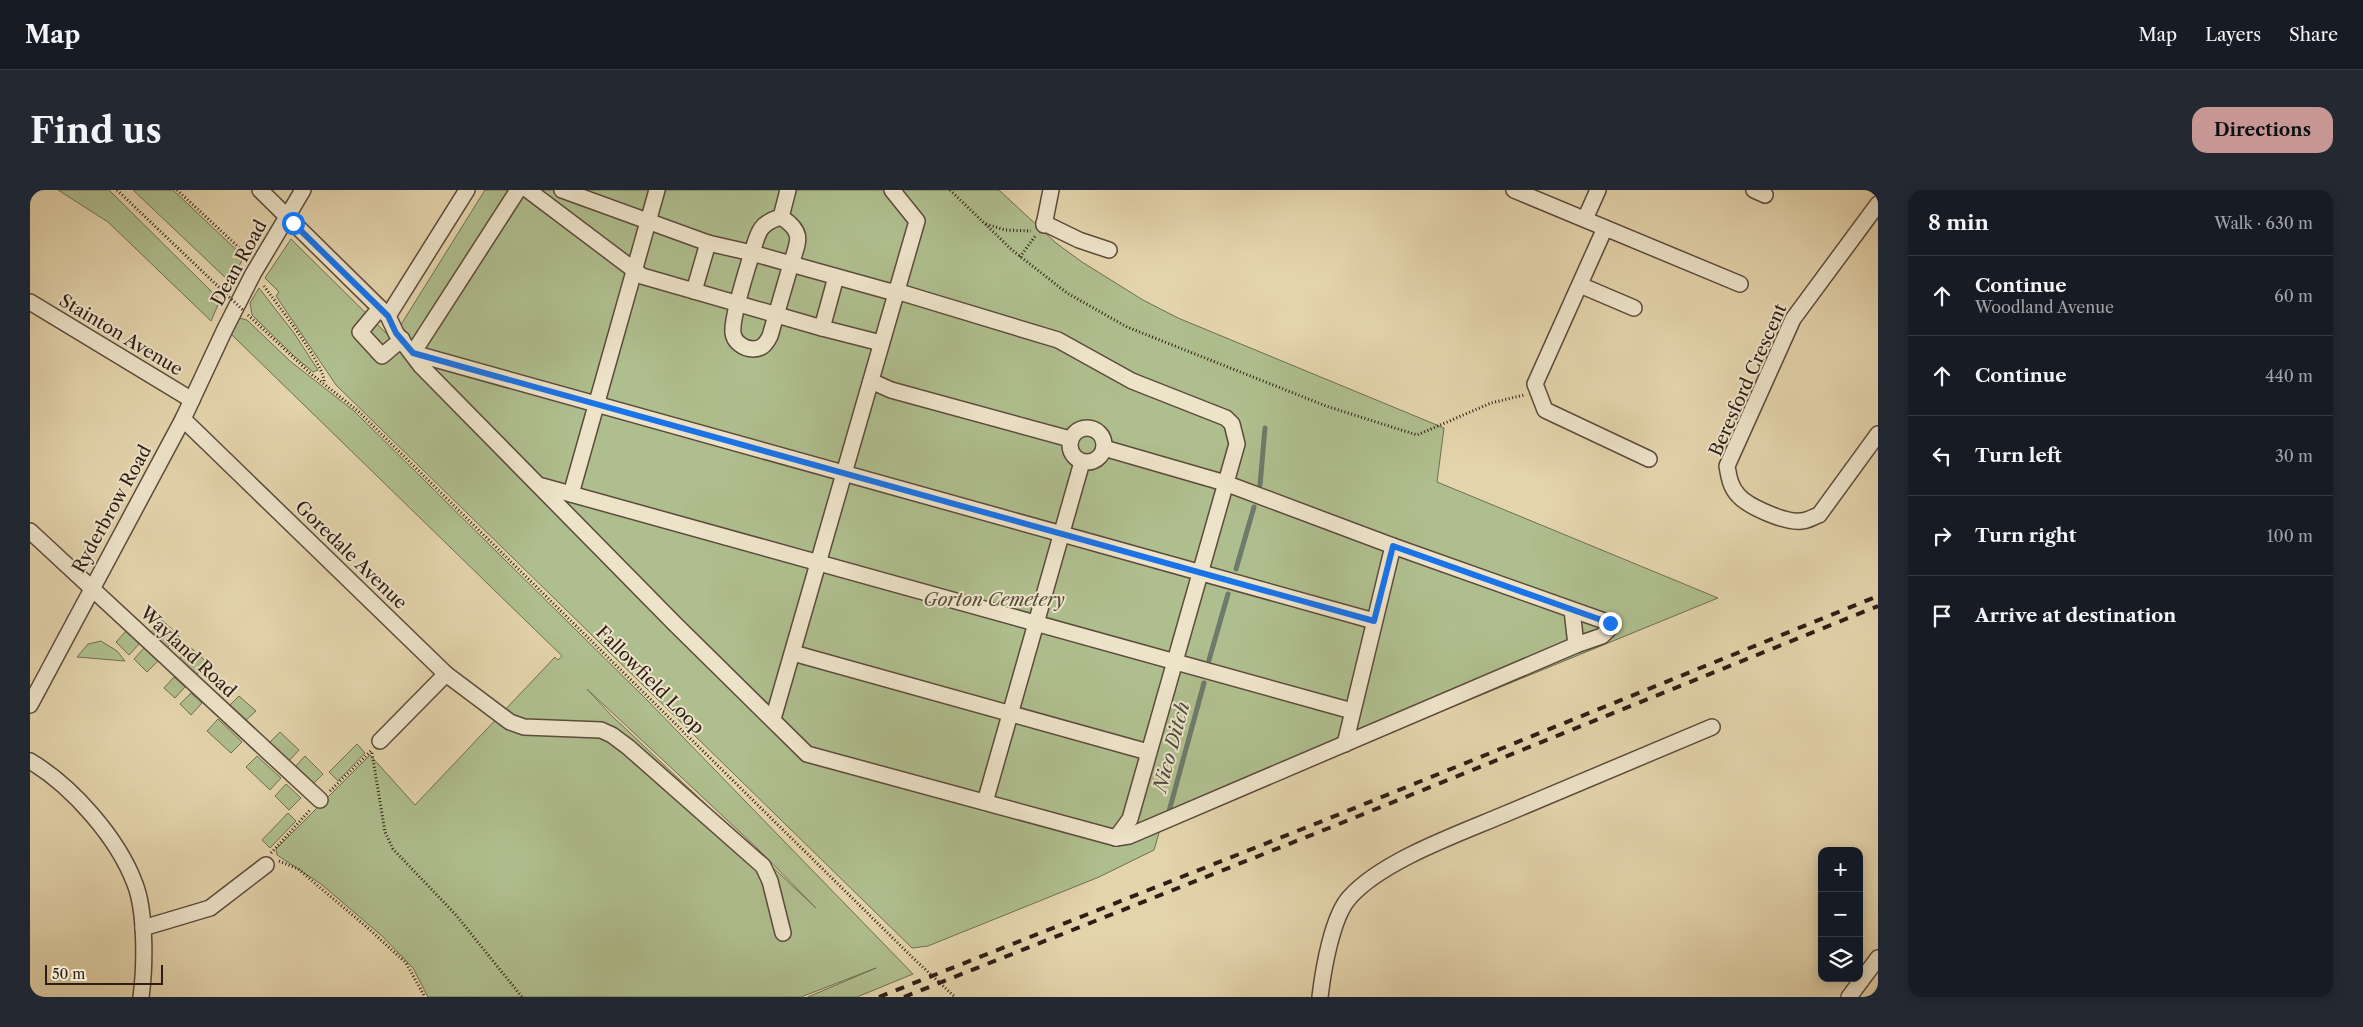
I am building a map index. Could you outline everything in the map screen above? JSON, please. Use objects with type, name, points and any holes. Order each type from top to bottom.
[{"type":"street","points":[[260,190],[384,312],[396,333],[421,366],[675,624],[807,754],[1116,838],[1129,836],[1602,636],[1611,626],[1610,623],[1393,546],[1225,482],[1104,448]]},
{"type":"street","name":"Dean Road","points":[[224,329],[253,274],[303,190]]},
{"type":"street","points":[[402,339],[382,356],[360,332],[384,312],[467,190]]},
{"type":"street","points":[[413,353],[518,190]]},
{"type":"street","points":[[528,190],[642,276],[775,315],[881,343]]},
{"type":"street","points":[[562,190],[708,243],[752,253],[888,291],[896,291],[1058,340],[1132,381],[1226,418],[1232,424],[1237,444],[1130,819],[1116,838]]},
{"type":"street","points":[[571,494],[657,190]]},
{"type":"street","points":[[781,217],[788,190]]},
{"type":"street","points":[[773,720],[820,563],[916,221],[892,190]]},
{"type":"street","points":[[1052,190],[1043,226],[1109,250]]},
{"type":"street","points":[[1514,190],[1535,194],[1585,219],[1740,284]]},
{"type":"street","points":[[1585,219],[1598,190]]},
{"type":"street","name":"Beresford Crescent","points":[[1878,204],[1793,319],[1727,466],[1730,482],[1739,496],[1778,518],[1792,521],[1810,519],[1819,514],[1878,434]]},
{"type":"street","points":[[781,217],[795,228],[798,235],[791,264],[766,343],[760,348],[750,349],[736,341],[732,332],[738,304],[759,231],[767,221],[781,217]]},
{"type":"street","points":[[1606,228],[1535,384],[1545,410],[1649,459]]},
{"type":"street","points":[[694,291],[708,243]]},
{"type":"street","points":[[822,328],[836,277]]},
{"type":"street","points":[[1580,285],[1634,308]]},
{"type":"street","name":"Stainton Avenue","points":[[30,302],[192,400]]},
{"type":"street","name":"Ryderbrow Road","points":[[30,705],[183,419],[224,329]]},
{"type":"street","points":[[413,353],[1374,621]]},
{"type":"street","points":[[871,381],[891,390],[1070,439]]},
{"type":"street","name":"Goredale Avenue","points":[[183,419],[446,674],[510,722],[524,727],[602,730],[628,747],[763,866],[770,881],[784,933]]},
{"type":"street","points":[[1089,427],[1099,432],[1104,442],[1104,448],[1102,454],[1094,461],[1082,462],[1070,450],[1070,439],[1078,430],[1089,427]]},
{"type":"street","points":[[985,802],[1082,462]]},
{"type":"street","points":[[540,486],[1352,711]]},
{"type":"street","name":"Wayland Road","points":[[30,531],[320,800]]},
{"type":"street","points":[[1345,744],[1393,546]]},
{"type":"street","points":[[1572,610],[1576,646]]},
{"type":"street","points":[[794,653],[1148,752]]},
{"type":"street","points":[[376,746],[446,674]]},
{"type":"street","points":[[1320,997],[1338,913],[1350,896],[1378,874],[1455,835],[1712,727]]},
{"type":"street","points":[[30,761],[46,770],[69,789],[113,843],[136,884],[143,928],[144,977],[141,997]]},
{"type":"street","points":[[143,928],[210,908],[266,865]]},
{"type":"street","points":[[1849,997],[1876,964]]},
{"type":"path","name":"Fallowfield Loop","points":[[117,190],[276,343],[358,411],[912,957],[955,997]]},
{"type":"path","points":[[177,190],[246,254]]},
{"type":"path","points":[[950,190],[1020,257],[1067,293],[1127,327],[1326,406],[1418,435],[1491,403],[1538,391]]},
{"type":"path","points":[[984,223],[1005,230],[1029,231],[1043,226]]},
{"type":"path","points":[[1020,257],[1043,226]]},
{"type":"path","points":[[253,274],[309,348],[325,376],[324,383]]},
{"type":"path","points":[[376,746],[385,832],[393,849],[456,915],[522,997]]},
{"type":"path","points":[[266,865],[281,861],[298,869],[406,962],[425,997]]},
{"type":"green space","points":[[58,190],[109,190],[220,300],[211,321],[108,222]]},
{"type":"green space","points":[[133,190],[173,190],[244,257],[230,282]]},
{"type":"green space","name":"Gorton Cemetery","points":[[485,190],[999,190],[1056,243],[1082,262],[1143,300],[1178,318],[1444,428],[1437,482],[1718,598],[1161,826],[1154,850],[1099,877],[928,946],[912,948],[336,385],[276,296],[279,292],[265,278],[291,239],[392,339]]},
{"type":"green space","points":[[259,288],[294,333],[318,370],[313,372],[295,357],[252,315],[250,303]]},
{"type":"green space","points":[[239,318],[247,320],[290,361],[354,411],[648,701],[913,974],[857,997],[808,997],[876,968],[801,997],[428,997],[413,968],[382,936],[321,884],[277,855],[276,849],[370,755],[415,805],[555,657],[558,660],[562,656],[231,334]],"holes":[[[587,689],[757,848],[816,908],[611,715]]]},
{"type":"green space","points":[[162,620],[179,636],[167,648],[151,632]]},
{"type":"green space","points":[[126,631],[139,644],[129,655],[116,642]]},
{"type":"green space","points":[[101,641],[117,651],[125,661],[77,657],[88,644]]},
{"type":"green space","points":[[190,647],[208,663],[196,675],[179,659]]},
{"type":"green space","points":[[144,648],[158,661],[147,672],[134,659]]},
{"type":"green space","points":[[174,677],[185,687],[175,698],[164,688]]},
{"type":"green space","points":[[191,693],[202,703],[191,715],[180,704]]},
{"type":"green space","points":[[239,696],[256,711],[245,721],[228,707]]},
{"type":"green space","points":[[218,719],[242,742],[231,753],[207,731]]},
{"type":"green space","points":[[280,732],[299,750],[288,762],[269,743]]},
{"type":"green space","points":[[357,744],[365,753],[338,781],[329,772]]},
{"type":"green space","points":[[257,756],[281,778],[270,790],[246,767]]},
{"type":"green space","points":[[305,756],[323,774],[312,785],[294,768]]},
{"type":"green space","points":[[286,784],[301,798],[289,810],[275,796]]},
{"type":"green space","points":[[288,813],[296,821],[270,848],[262,840]]},
{"type":"waterway","name":"Nico Ditch","points":[[1260,485],[1265,428]]},
{"type":"waterway","name":"Nico Ditch","points":[[1236,569],[1254,507]]},
{"type":"waterway","name":"Nico Ditch","points":[[1209,660],[1228,594]]},
{"type":"waterway","name":"Nico Ditch","points":[[1168,815],[1204,683]]},
{"type":"railway","points":[[879,997],[1325,820],[1878,596]]},
{"type":"railway","points":[[904,997],[1878,606]]},
{"type":"route","points":[[293,223],[388,316],[396,333],[413,353],[1374,621],[1393,546],[1610,623]]}]
